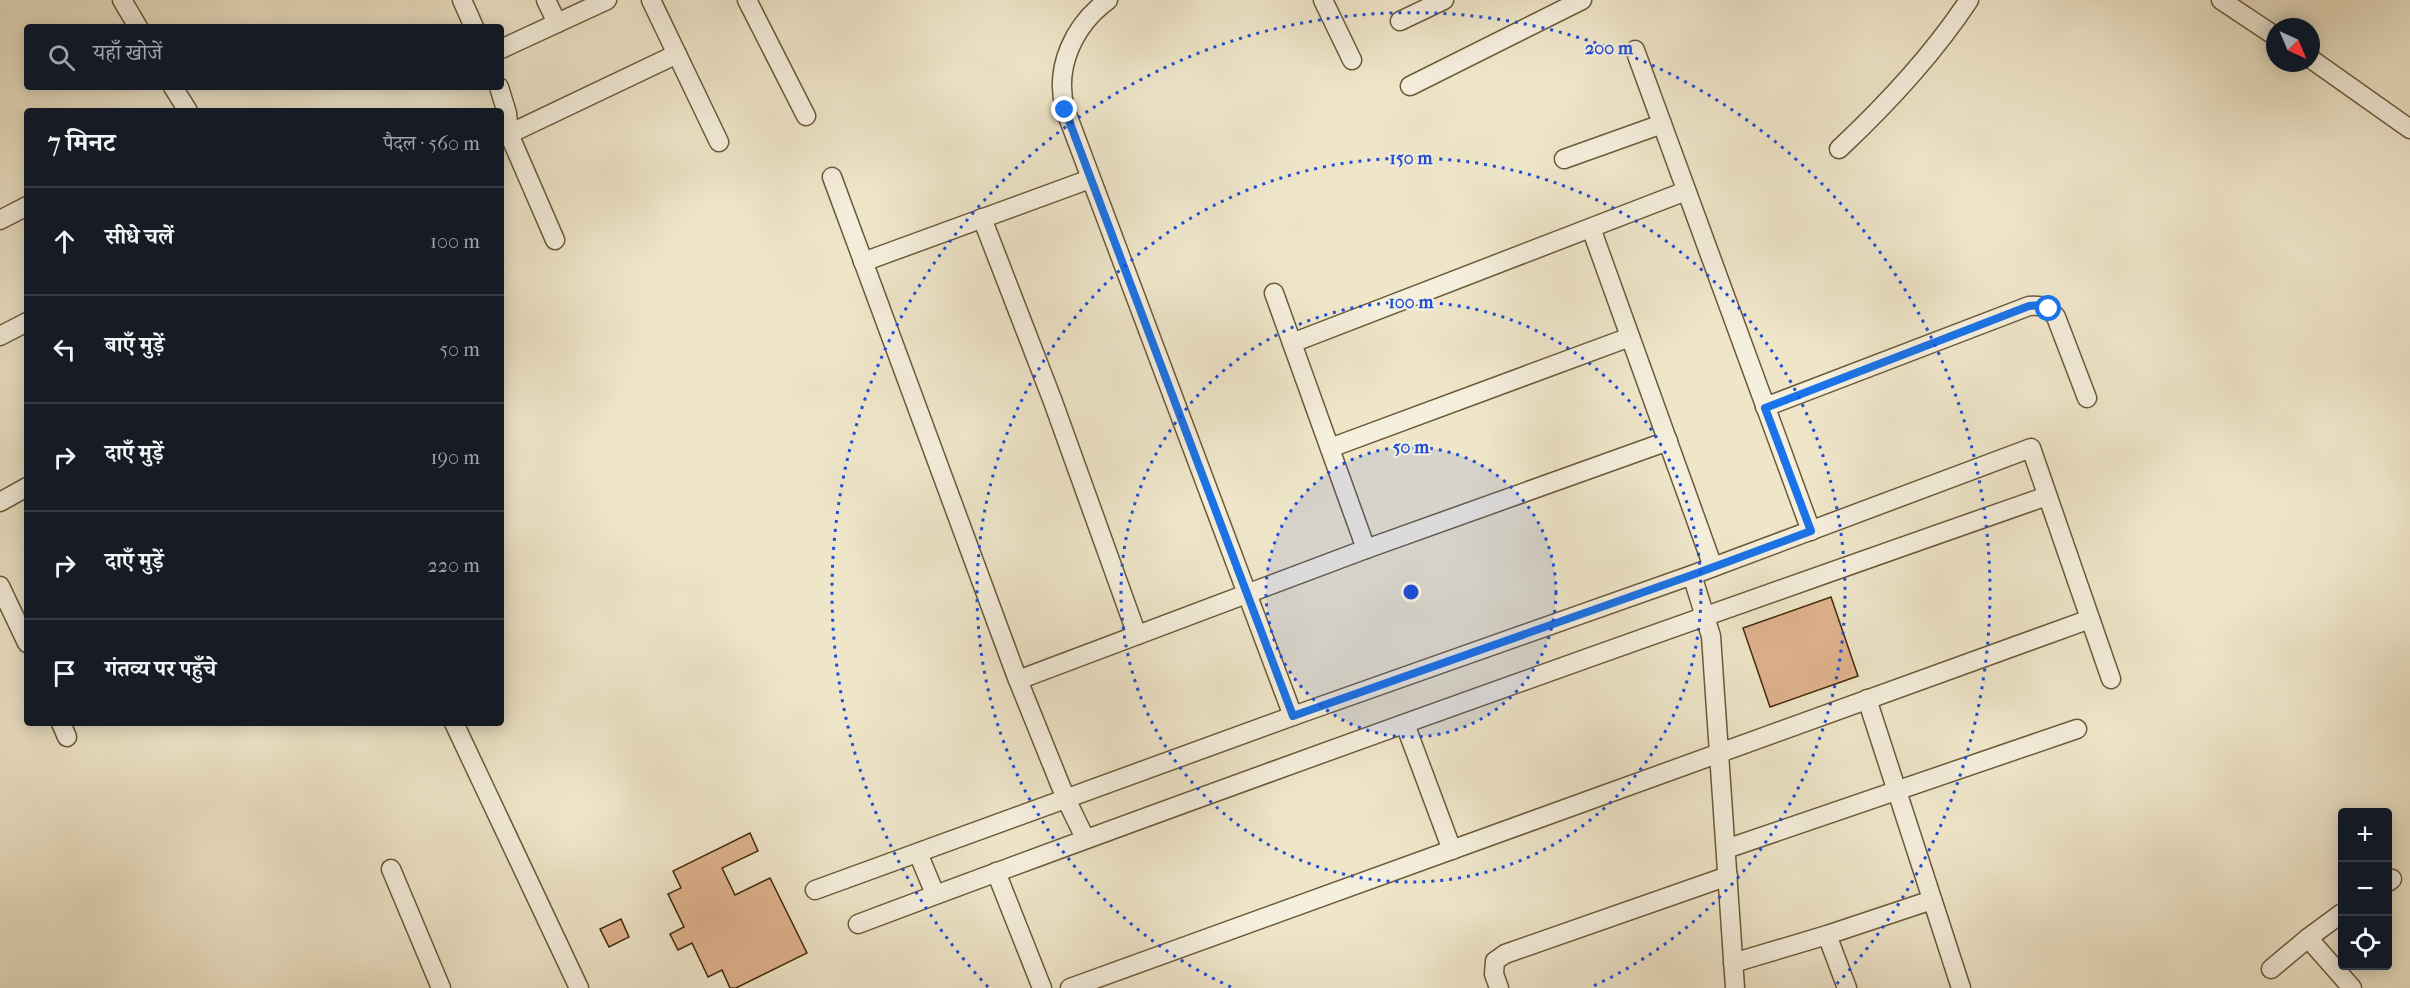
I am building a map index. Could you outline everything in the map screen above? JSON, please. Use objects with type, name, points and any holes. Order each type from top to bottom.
[{"type":"street","points":[[122,0],[136,24]]},
{"type":"street","points":[[462,0],[473,24]]},
{"type":"street","points":[[546,0],[557,23]]},
{"type":"street","points":[[504,48],[607,0]]},
{"type":"street","points":[[651,0],[719,142]]},
{"type":"street","points":[[747,0],[806,116]]},
{"type":"street","points":[[1108,0],[1071,42],[1064,64],[1061,93],[1090,180],[1245,595],[1293,716]]},
{"type":"street","points":[[1323,0],[1352,60]]},
{"type":"street","points":[[1410,86],[1582,0]]},
{"type":"street","points":[[1839,149],[1886,104],[1920,67],[1969,0]]},
{"type":"street","points":[[2221,0],[2266,30]]},
{"type":"street","points":[[1400,21],[1439,1]]},
{"type":"street","points":[[1635,50],[1811,531]]},
{"type":"street","points":[[509,134],[677,54]]},
{"type":"street","points":[[2320,65],[2410,129]]},
{"type":"street","points":[[175,90],[187,108]]},
{"type":"street","points":[[500,90],[503,108]]},
{"type":"street","points":[[504,114],[509,134],[555,240]]},
{"type":"street","points":[[1564,159],[1662,124]]},
{"type":"street","points":[[832,177],[1018,680],[1066,799],[1085,838]]},
{"type":"street","points":[[863,262],[1090,180]]},
{"type":"street","points":[[1292,343],[1686,191]]},
{"type":"street","points":[[0,220],[24,208]]},
{"type":"street","points":[[982,218],[1052,399],[1137,635]]},
{"type":"street","points":[[1591,228],[1713,567]]},
{"type":"street","points":[[1274,293],[1366,549]]},
{"type":"street","points":[[1765,408],[2029,306],[2042,305],[2056,317],[2087,398]]},
{"type":"street","points":[[0,336],[24,324]]},
{"type":"street","points":[[1330,448],[1630,337]]},
{"type":"street","points":[[1018,680],[1366,549],[1668,441]]},
{"type":"street","points":[[815,890],[1293,716],[1692,575],[2031,448],[2111,679]]},
{"type":"street","points":[[0,502],[24,489]]},
{"type":"street","points":[[858,924],[1085,838],[2048,496]]},
{"type":"street","points":[[1692,575],[1711,636],[1735,988]]},
{"type":"street","points":[[0,586],[24,637]]},
{"type":"street","points":[[1070,988],[2090,619]]},
{"type":"street","points":[[1867,699],[1961,988]]},
{"type":"street","points":[[1405,724],[1452,849]]},
{"type":"street","points":[[455,726],[571,986]]},
{"type":"street","points":[[1726,849],[1897,793],[2076,729]]},
{"type":"street","points":[[918,853],[935,894]]},
{"type":"street","points":[[391,870],[441,988]]},
{"type":"street","points":[[996,872],[1042,988]]},
{"type":"street","points":[[1499,988],[1494,975],[1495,961],[1505,954],[1728,876]]},
{"type":"street","points":[[1733,963],[1932,900]]},
{"type":"street","points":[[2271,969],[2308,938],[2340,916]]},
{"type":"street","points":[[1827,935],[1847,988]]},
{"type":"street","points":[[2308,938],[2352,988]]},
{"type":"building","points":[[1831,597],[1858,676],[1770,707],[1743,628]]},
{"type":"building","points":[[750,833],[758,851],[722,868],[735,895],[770,878],[807,953],[736,988],[730,988],[722,970],[708,977],[692,943],[678,950],[670,934],[684,927],[668,894],[681,888],[673,871]]},
{"type":"building","points":[[621,919],[629,937],[609,947],[600,929]]},
{"type":"route","points":[[1065,110],[1245,595],[1293,716],[1811,531],[1765,408],[2029,306],[2042,305],[2049,309]]}]
